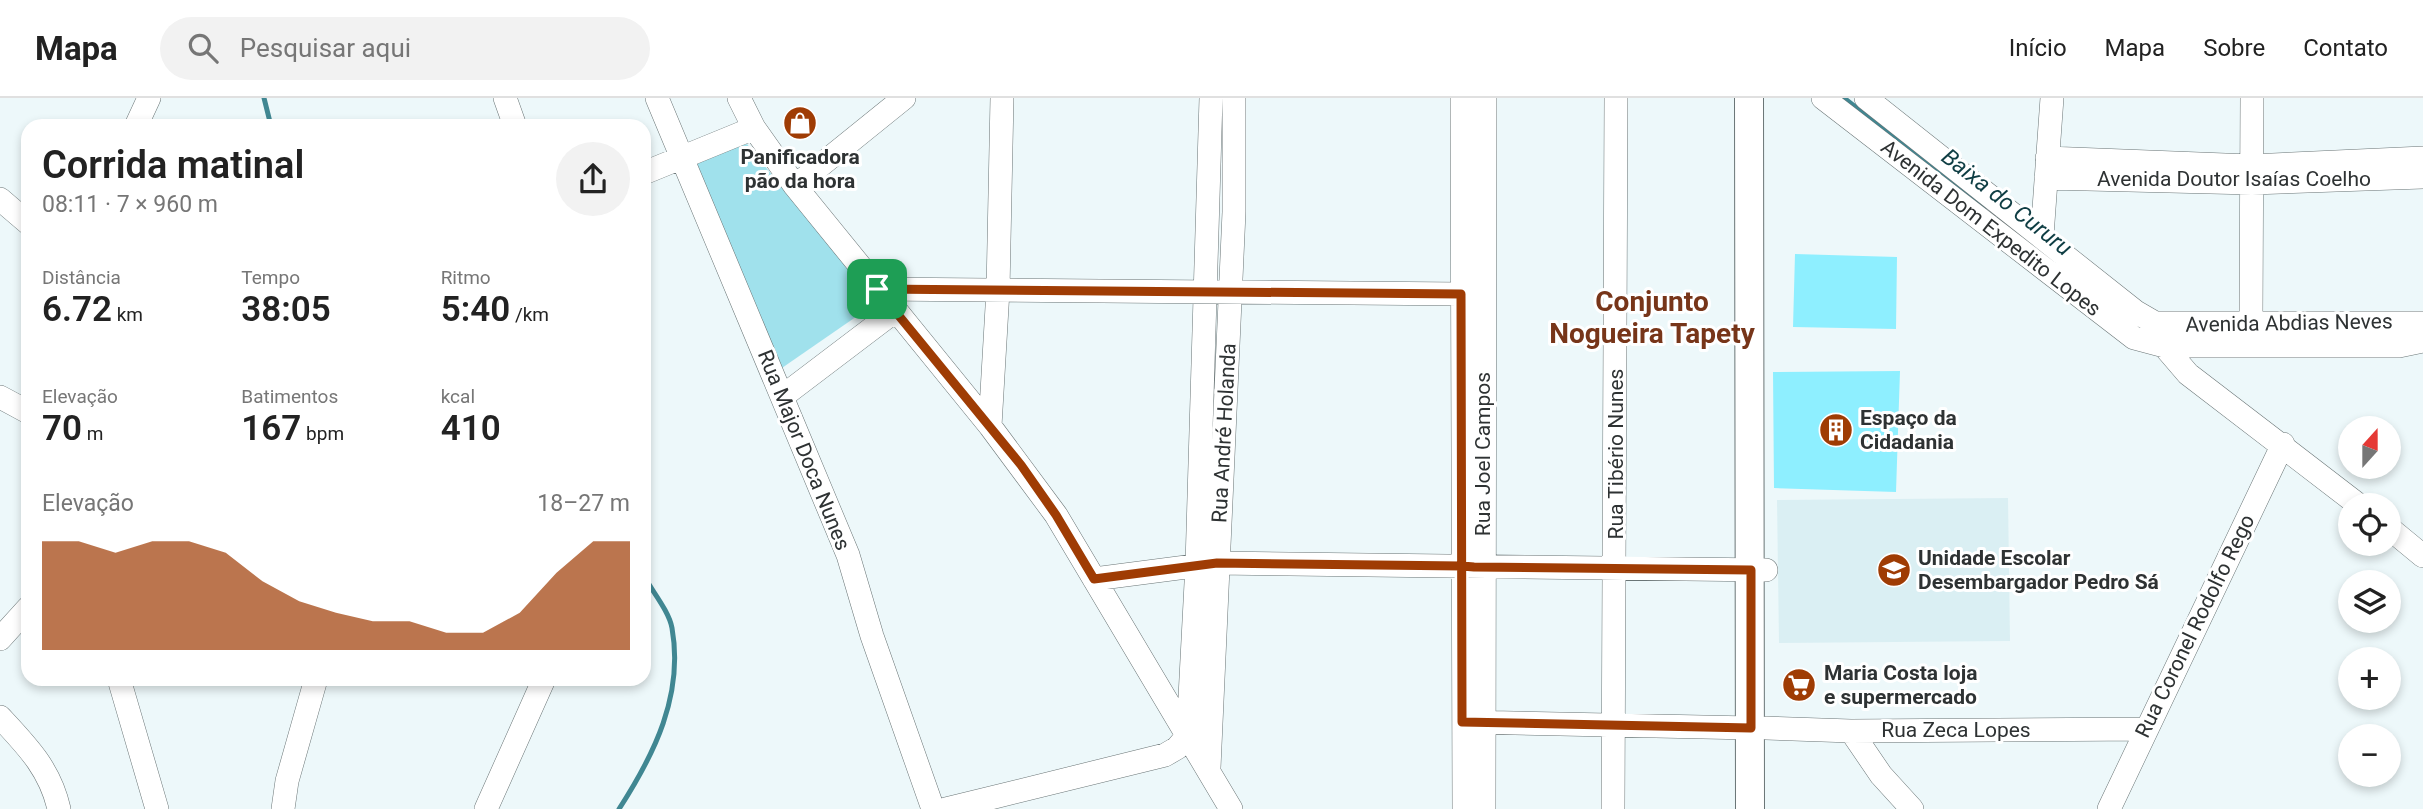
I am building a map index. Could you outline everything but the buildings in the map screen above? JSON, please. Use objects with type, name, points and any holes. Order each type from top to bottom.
[{"type":"main road","points":[[1749,98],[1759,728],[1766,809]]},
{"type":"main road","points":[[1758,570],[1766,98]]},
{"type":"main road","points":[[1750,809],[1759,728]]},
{"type":"street","points":[[139,119],[149,98]]},
{"type":"street","points":[[505,98],[512,119]]},
{"type":"street","name":"Rua Major Doca Nunes","points":[[657,98],[848,555],[872,636],[933,809]]},
{"type":"street","points":[[739,98],[754,128],[795,186],[990,426],[1056,515],[1231,809]]},
{"type":"street","points":[[795,186],[904,98]]},
{"type":"street","points":[[990,426],[998,290],[1002,98]]},
{"type":"street","name":"Rua André Holanda","points":[[1209,768],[1207,292],[1211,98]]},
{"type":"street","name":"Rua André Holanda","points":[[1188,735],[1207,564],[1231,292],[1234,98]]},
{"type":"street","name":"Rua Joel Campos","points":[[1462,98],[1461,294],[1472,567],[1473,722],[1464,809]]},
{"type":"street","name":"Rua Joel Campos","points":[[1472,567],[1485,98]]},
{"type":"street","name":"Rua Tibério Nunes","points":[[1613,809],[1616,98]]},
{"type":"street","name":"Avenida Dom Expedito Lopes","points":[[1822,98],[2134,338],[2164,346]]},
{"type":"street","name":"Avenida Dom Expedito Lopes","points":[[1866,98],[2136,312],[2155,323]]},
{"type":"street","points":[[2042,236],[2052,98]]},
{"type":"street","points":[[2251,321],[2252,98]]},
{"type":"street","points":[[651,170],[754,128]]},
{"type":"street","name":"Avenida Doutor Isaías Coelho","points":[[2252,174],[2423,158]]},
{"type":"street","name":"Avenida Doutor Isaías Coelho","points":[[2046,168],[2423,177]]},
{"type":"street","points":[[0,199],[21,217]]},
{"type":"street","points":[[877,289],[1461,294]]},
{"type":"street","points":[[783,396],[895,312]]},
{"type":"street","points":[[2155,323],[2164,346],[2195,380],[2283,444],[2344,493]]},
{"type":"street","name":"Avenida Abdias Neves","points":[[2155,323],[2423,323]]},
{"type":"street","name":"Avenida Abdias Neves","points":[[2164,346],[2399,346],[2423,341]]},
{"type":"street","points":[[0,397],[21,408]]},
{"type":"street","name":"Rua Coronel Rodolfo Rego","points":[[2109,809],[2283,444]]},
{"type":"street","points":[[2401,538],[2423,556]]},
{"type":"street","points":[[1094,579],[1207,564],[1758,570]]},
{"type":"street","points":[[0,639],[21,616]]},
{"type":"street","points":[[121,686],[158,809]]},
{"type":"street","points":[[283,809],[287,781],[314,686]]},
{"type":"street","points":[[486,809],[541,686]]},
{"type":"street","points":[[0,717],[39,758],[49,775],[59,809]]},
{"type":"street","name":"Rua Joel Campos","points":[[1473,722],[1484,809]]},
{"type":"street","name":"Rua Zeca Lopes","points":[[1473,722],[1851,731],[2146,729]]},
{"type":"street","points":[[1851,731],[1881,775],[1912,809]]},
{"type":"street","points":[[946,809],[1165,755],[1177,748],[1188,735]]},
{"type":"shaded area","points":[[747,144],[876,303],[779,370],[689,163]]},
{"type":"shaded area","name":"Unidade Escolar Desembargador Pedro Sá","points":[[2008,498],[2010,641],[1779,643],[1777,500]]},
{"type":"waterway","points":[[264,98],[269,119]]},
{"type":"waterway","name":"Baixa do Cururu","points":[[1844,98],[1984,208]]},
{"type":"waterway","name":"Baixa do Cururu","points":[[2228,334],[2341,335]]},
{"type":"waterway","points":[[619,809],[654,746],[670,700],[674,677],[672,628],[651,587]]},
{"type":"place","name":"Panificadora pão da hora","points":[[800,123]]},
{"type":"place","name":"Espaço da Cidadania","points":[[1836,430]]},
{"type":"place","name":"Unidade Escolar Desembargador Pedro Sá","points":[[1894,570]]},
{"type":"place","name":"Maria Costa loja e supermercado","points":[[1799,685]]},
{"type":"district","name":"Conjunto Nogueira Tapety","points":[[1652,317]]},
{"type":"route","points":[[877,289],[1021,465],[1056,515],[1094,579],[1217,563],[1306,562],[1462,566],[1474,567],[1616,570],[1751,570],[1751,728],[1462,722],[1462,566],[1461,294],[877,289]]}]
